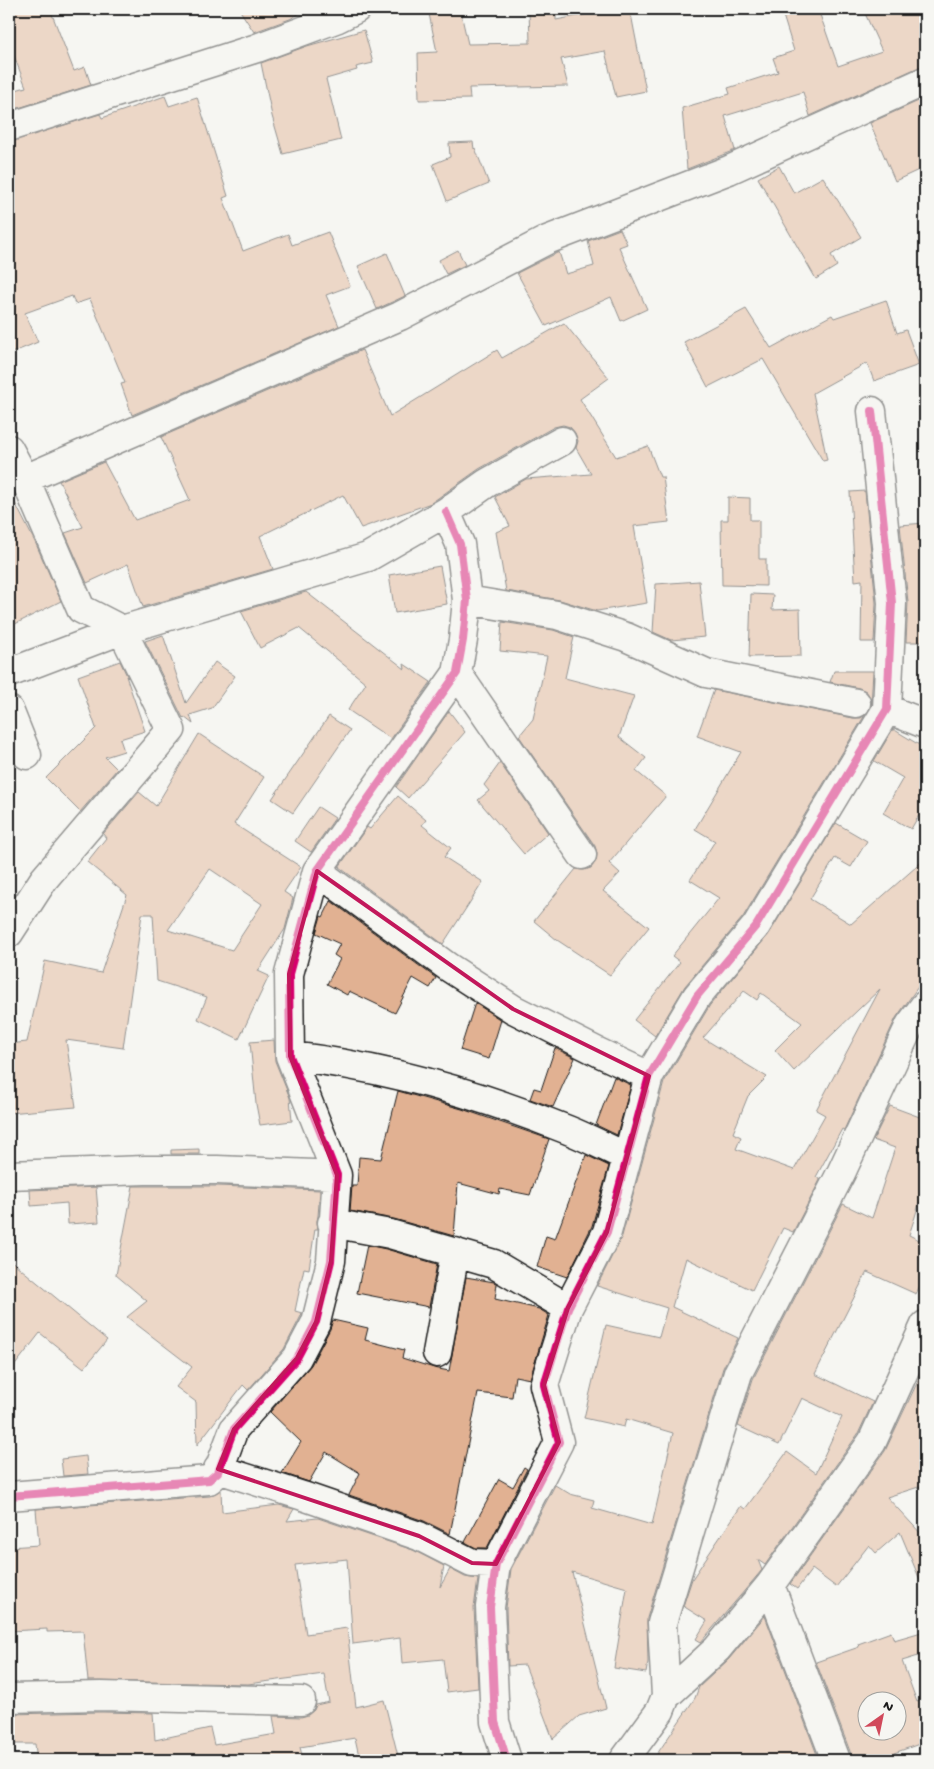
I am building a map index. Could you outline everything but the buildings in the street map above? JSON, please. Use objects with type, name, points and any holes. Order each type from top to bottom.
[{"type":"street","points":[[9,127],[257,48],[338,18],[356,9]]},
{"type":"street","points":[[25,479],[400,316],[547,240],[729,170],[925,82]]},
{"type":"street","points":[[507,1760],[495,1722],[490,1607],[496,1564],[559,1442],[544,1385],[568,1308],[607,1232],[649,1076],[697,996],[756,926],[887,709],[892,604],[872,411]]},
{"type":"street","points":[[9,673],[122,630],[368,557],[446,512],[487,483],[562,441]]},
{"type":"street","points":[[9,449],[25,479],[81,609],[122,630],[171,730],[44,879],[9,933]]},
{"type":"street","points":[[9,1496],[209,1480],[218,1472],[234,1429],[297,1358],[316,1322],[330,1261],[337,1175],[290,1056],[288,974],[317,871],[456,673],[463,640],[467,600],[460,544],[446,512]]},
{"type":"street","points":[[467,600],[556,616],[626,637],[706,673],[856,703]]},
{"type":"street","points":[[456,673],[582,855]]},
{"type":"street","points":[[887,709],[925,724]]},
{"type":"street","points":[[9,710],[27,755]]},
{"type":"street","points":[[317,871],[448,967],[513,1009],[649,1076]]},
{"type":"street","points":[[624,1760],[660,1711],[666,1696],[662,1623],[738,1372],[841,1173],[910,1025],[925,1005]]},
{"type":"street","points":[[290,1056],[330,1061],[419,1079],[569,1130],[627,1157]]},
{"type":"street","points":[[9,1175],[145,1170],[337,1175]]},
{"type":"street","points":[[332,1223],[390,1234],[494,1264],[568,1308]]},
{"type":"street","points":[[437,1353],[455,1252]]},
{"type":"street","points":[[666,1696],[717,1649],[770,1585],[872,1442],[925,1325]]},
{"type":"street","points":[[218,1469],[419,1536],[472,1563],[496,1564]]},
{"type":"street","points":[[770,1585],[836,1760]]},
{"type":"street","points":[[9,1698],[101,1696],[301,1701]]},
{"type":"highlighted area","points":[[317,871],[513,1009],[649,1076],[607,1232],[568,1308],[544,1385],[559,1442],[496,1564],[472,1563],[419,1536],[218,1469],[234,1429],[297,1358],[316,1322],[331,1261],[337,1175],[290,1056],[289,974]]},
{"type":"cycle path","points":[[507,1760],[495,1722],[490,1607],[496,1564],[559,1442],[544,1385],[568,1308],[607,1232],[649,1076],[697,996],[756,926],[887,709],[892,603],[872,411]]},
{"type":"cycle path","points":[[9,1496],[209,1480],[218,1472],[234,1429],[297,1358],[316,1322],[331,1261],[337,1175],[290,1056],[289,974],[317,871],[457,673],[467,600],[460,544],[446,512]]}]
